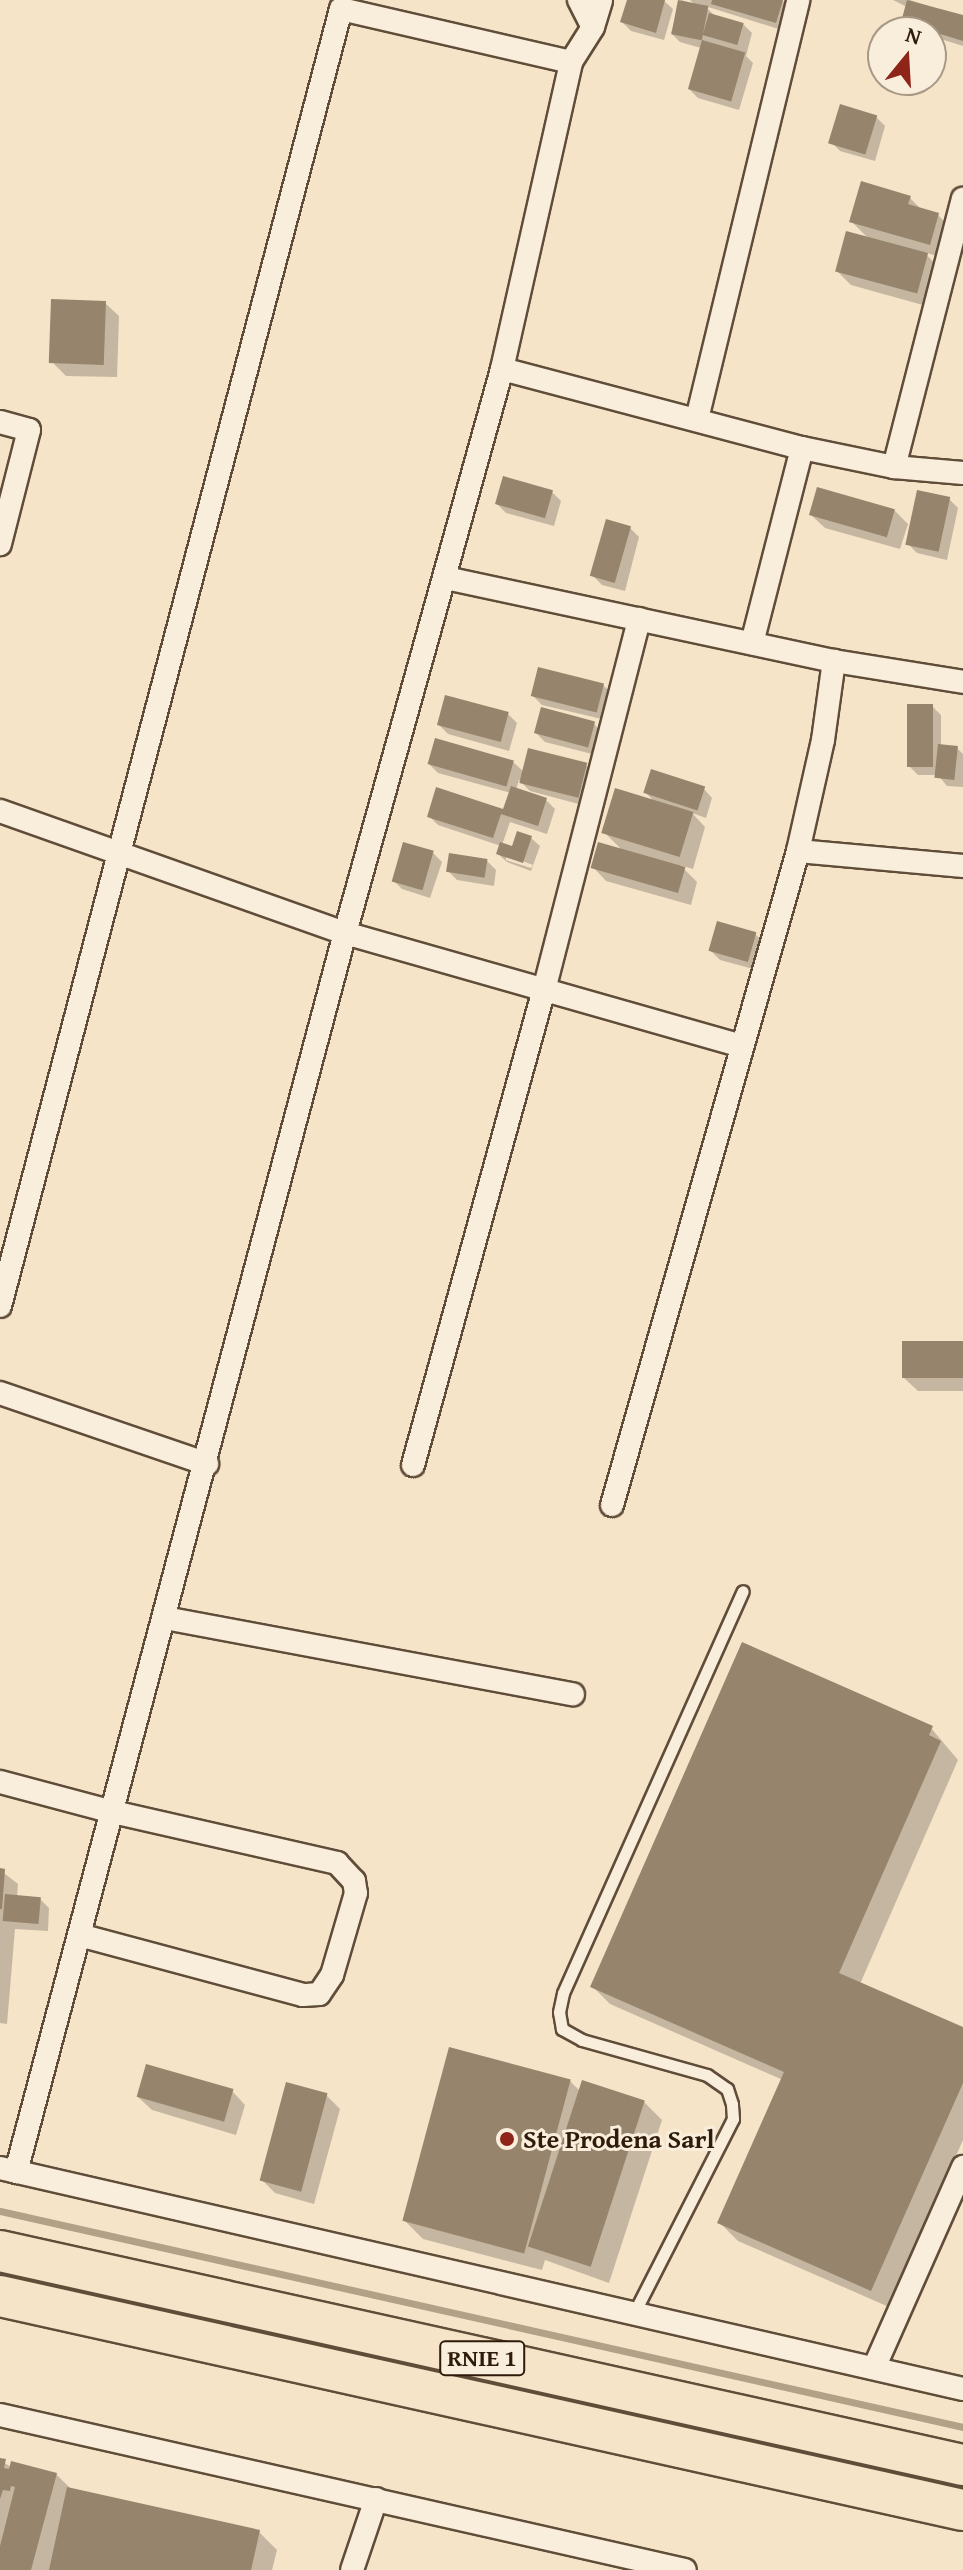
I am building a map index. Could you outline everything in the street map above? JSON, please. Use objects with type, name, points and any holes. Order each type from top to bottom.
[{"type":"highway","name":"RNIE 1","points":[[0,2251],[963,2465]]},
{"type":"highway","name":"RNIE 1","points":[[0,2296],[963,2510]]},
{"type":"street","points":[[579,0],[593,27]]},
{"type":"street","points":[[601,0],[593,27],[571,62],[502,369],[345,933],[113,1812],[8,2170],[963,2389]]},
{"type":"street","points":[[697,419],[798,0]]},
{"type":"street","points":[[0,1306],[341,9],[571,62]]},
{"type":"street","points":[[894,467],[963,199]]},
{"type":"street","points":[[502,369],[802,448],[894,467],[963,473]]},
{"type":"street","points":[[0,422],[29,430],[0,544]]},
{"type":"street","points":[[752,643],[802,448]]},
{"type":"street","points":[[446,578],[834,661],[963,682]]},
{"type":"street","points":[[413,1465],[544,990],[639,619]]},
{"type":"street","points":[[612,1505],[798,851],[823,740],[834,661]]},
{"type":"street","points":[[0,811],[345,933],[741,1046]]},
{"type":"street","points":[[798,851],[963,866]]},
{"type":"street","points":[[0,1393],[207,1464]]},
{"type":"street","points":[[165,1618],[573,1694]]},
{"type":"street","points":[[0,1782],[113,1812],[337,1863],[354,1881],[356,1893],[332,1975],[319,1994],[303,1995],[79,1935]]},
{"type":"street","points":[[874,2368],[963,2167]]},
{"type":"street","points":[[0,2415],[685,2570]]},
{"type":"street","points":[[352,2570],[376,2499]]},
{"type":"lane","points":[[634,2313],[733,2119],[732,2104],[727,2089],[707,2075],[582,2040],[562,2029],[559,2012],[563,1993],[743,1591]]},
{"type":"building","points":[[627,0],[665,0],[656,33],[620,22]]},
{"type":"building","points":[[678,0],[708,6],[702,40],[671,34]]},
{"type":"building","points":[[712,0],[783,0],[776,23],[711,4]]},
{"type":"building","points":[[907,0],[963,15],[963,41],[947,36],[947,16],[903,16]]},
{"type":"building","points":[[709,13],[744,23],[737,45],[703,35]]},
{"type":"building","points":[[702,40],[745,52],[731,101],[688,89]]},
{"type":"building","points":[[840,104],[877,115],[865,155],[828,143]]},
{"type":"building","points":[[861,181],[911,196],[908,204],[939,213],[930,245],[849,222]]},
{"type":"building","points":[[846,231],[928,253],[917,294],[835,272]]},
{"type":"building","points":[[51,299],[106,301],[104,365],[49,363]]},
{"type":"building","points":[[503,476],[553,490],[545,518],[495,504]]},
{"type":"building","points":[[817,487],[895,509],[887,537],[809,515]]},
{"type":"building","points":[[917,490],[950,497],[939,552],[905,545]]},
{"type":"building","points":[[606,519],[631,526],[615,583],[590,576]]},
{"type":"building","points":[[538,667],[604,683],[597,713],[531,696]]},
{"type":"building","points":[[445,695],[509,712],[501,742],[437,725]]},
{"type":"building","points":[[907,704],[933,704],[933,767],[907,767]]},
{"type":"building","points":[[541,707],[595,721],[588,748],[534,733]]},
{"type":"building","points":[[435,738],[514,761],[506,787],[428,764]]},
{"type":"building","points":[[938,744],[958,746],[954,780],[934,778]]},
{"type":"building","points":[[528,748],[587,763],[578,798],[519,783]]},
{"type":"building","points":[[651,769],[705,787],[697,810],[643,793]]},
{"type":"building","points":[[511,786],[547,798],[538,826],[501,814],[493,838],[427,817],[436,787],[503,809]]},
{"type":"building","points":[[615,788],[693,812],[680,857],[601,833]]},
{"type":"building","points":[[517,831],[532,836],[523,863],[496,854],[500,842],[512,846]]},
{"type":"building","points":[[403,842],[434,851],[422,890],[392,881]]},
{"type":"building","points":[[598,842],[685,867],[678,893],[591,868]]},
{"type":"building","points":[[449,853],[488,859],[485,878],[446,872]]},
{"type":"building","points":[[717,921],[756,932],[748,962],[708,951]]},
{"type":"building","points":[[902,1341],[963,1341],[963,1378],[902,1378]]},
{"type":"building","points":[[742,1642],[933,1726],[929,1735],[941,1741],[839,1973],[963,2027],[963,2083],[871,2291],[717,2223],[784,2072],[590,1987]]},
{"type":"building","points":[[0,1868],[5,1869],[2,1909],[0,1909]]},
{"type":"building","points":[[5,1894],[41,1897],[39,1924],[3,1921]]},
{"type":"building","points":[[449,2047],[571,2080],[524,2253],[402,2221]]},
{"type":"building","points":[[146,2064],[233,2089],[224,2122],[137,2097]]},
{"type":"building","points":[[582,2080],[645,2100],[591,2267],[528,2246]]},
{"type":"building","points":[[286,2082],[328,2093],[301,2192],[260,2181]]},
{"type":"building","points":[[0,2458],[6,2459],[4,2468],[9,2469],[11,2461],[57,2473],[31,2570],[0,2570],[0,2546],[15,2487],[11,2486],[10,2491],[3,2490],[0,2499]]},
{"type":"building","points":[[67,2487],[260,2530],[251,2570],[49,2570]]},
{"type":"waterway","points":[[0,2211],[963,2427]]},
{"type":"place","name":"Ste Prodena Sarl","points":[[507,2139]]}]
